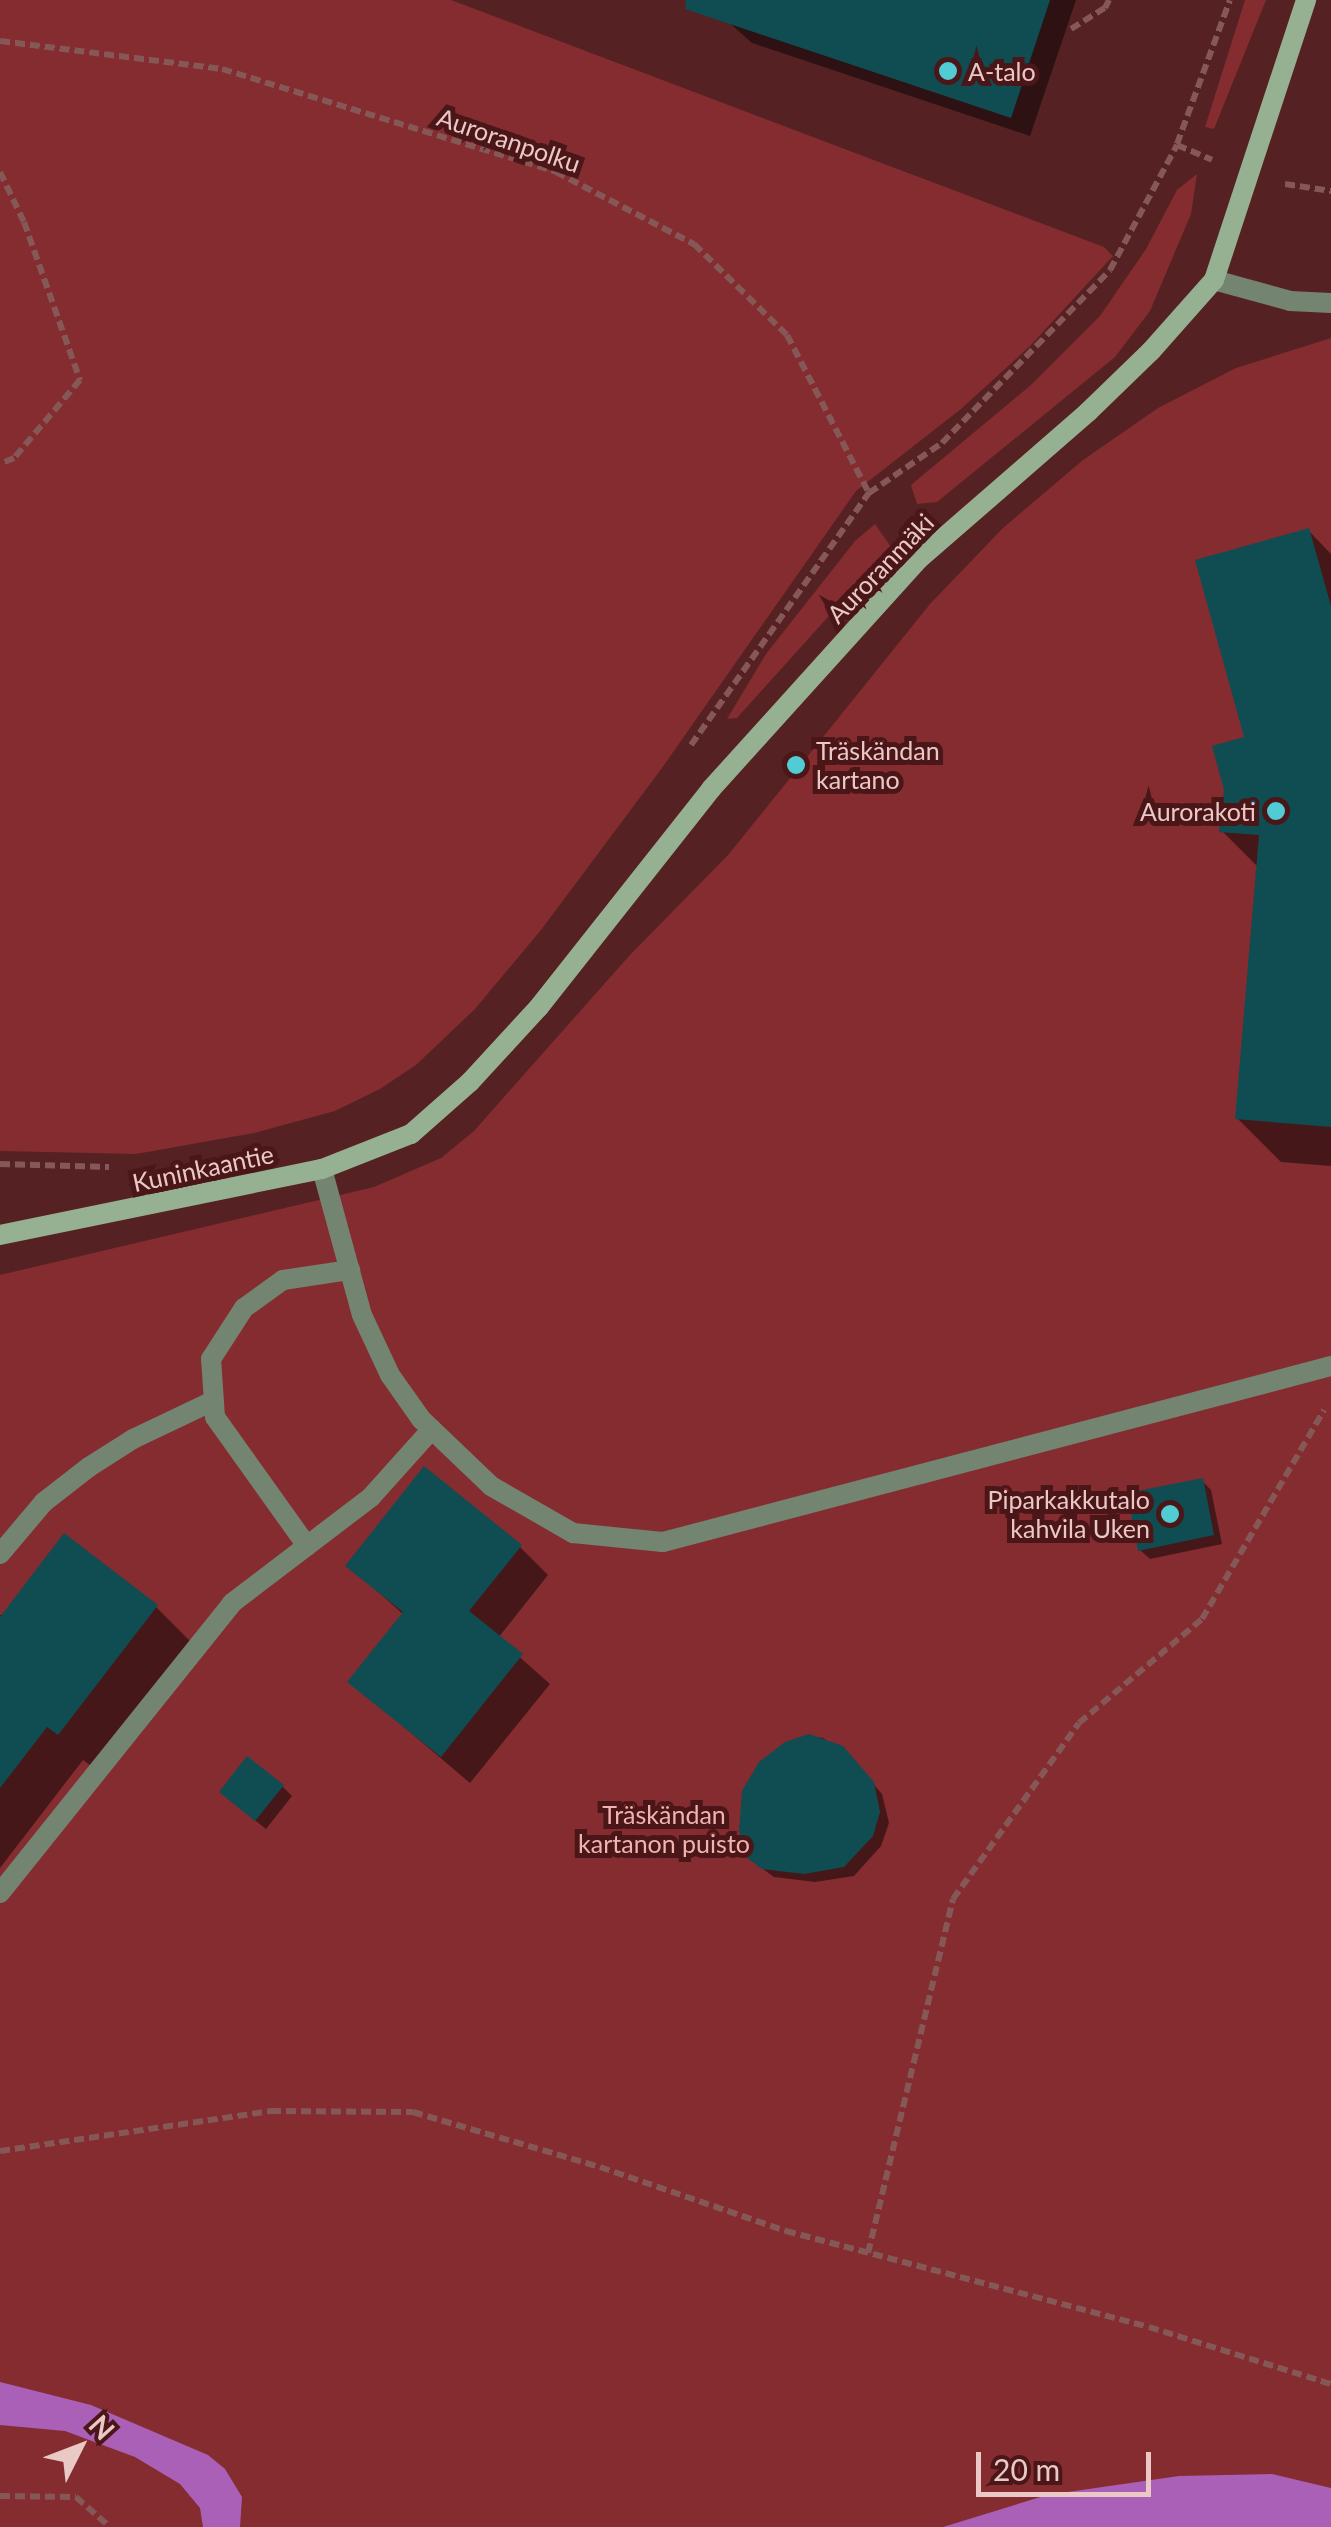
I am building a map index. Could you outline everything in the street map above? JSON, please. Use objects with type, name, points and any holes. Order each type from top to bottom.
[{"type":"main road","name":"Auroranmäki","points":[[412,1134],[470,1082],[539,1007],[712,789],[918,559],[1088,412],[1151,352],[1214,280],[1306,0]]},
{"type":"main road","name":"Kuninkaantie","points":[[0,1235],[322,1168],[412,1134]]},
{"type":"street","points":[[1214,280],[1290,302],[1331,303]]},
{"type":"street","points":[[322,1168],[362,1315],[390,1374],[432,1429],[491,1486],[573,1533],[664,1542],[1331,1366]]},
{"type":"street","points":[[306,1546],[215,1417],[211,1359],[244,1308],[283,1280],[350,1270]]},
{"type":"street","points":[[0,1554],[44,1502],[89,1467],[132,1440],[214,1401]]},
{"type":"street","points":[[0,1893],[232,1603],[371,1497],[432,1429]]},
{"type":"path","points":[[1071,28],[1105,8],[1109,0]]},
{"type":"path","points":[[690,746],[869,494],[942,443],[1110,270],[1177,145],[1230,0]]},
{"type":"path","name":"Auroranpolku","points":[[0,41],[222,68],[556,172],[694,244],[787,336],[869,494]]},
{"type":"path","points":[[1177,145],[1249,177],[1331,191]]},
{"type":"path","points":[[0,172],[24,222],[80,380],[14,458],[0,464]]},
{"type":"path","points":[[0,1164],[120,1166]]},
{"type":"path","points":[[868,2253],[953,1899],[1079,1723],[1202,1618],[1276,1486],[1331,1399]]},
{"type":"path","points":[[0,2151],[271,2111],[413,2112],[868,2253],[1149,2327],[1331,2384]]},
{"type":"path","points":[[0,2496],[76,2497],[110,2527]]},
{"type":"green space","points":[[0,0],[451,0],[1104,247],[1113,256],[1030,346],[961,409],[856,491],[662,768],[541,930],[475,1009],[416,1065],[380,1089],[335,1111],[254,1133],[136,1154],[0,1151]]},
{"type":"green space","points":[[1245,0],[1266,0],[1214,129],[1205,127]]},
{"type":"green space","points":[[1197,174],[1191,214],[1150,311],[1115,357],[937,502],[917,504],[911,485],[1031,385],[1100,316],[1146,249],[1177,190]]},
{"type":"green space","name":"Träskändan kartanon puisto","points":[[1331,338],[1331,2527],[0,2527],[0,1275],[374,1187],[441,1158],[474,1131],[629,956],[729,854],[930,604],[1003,528],[1083,460],[1158,408],[1236,368]]},
{"type":"green space","points":[[875,524],[891,547],[737,718],[727,719],[766,654],[855,541]]},
{"type":"shaded area","points":[[0,2382],[91,2405],[208,2455],[225,2469],[242,2497],[240,2527],[203,2527],[200,2508],[180,2484],[135,2457],[65,2431],[0,2425]]},
{"type":"shaded area","points":[[1272,2474],[1331,2488],[1331,2527],[943,2527],[1047,2495],[1179,2476]]},
{"type":"building","name":"A-talo","points":[[686,0],[1050,0],[1011,118],[685,9]]},
{"type":"building","name":"Aurorakoti","points":[[1309,528],[1331,606],[1331,1127],[1235,1119],[1259,835],[1219,832],[1224,790],[1212,746],[1244,737],[1195,560]]},
{"type":"building","points":[[424,1466],[522,1545],[469,1611],[523,1654],[441,1757],[347,1682],[403,1612],[345,1566]]},
{"type":"building","name":"Piparkakkutalo kahvila Uken","points":[[1203,1478],[1214,1535],[1138,1551],[1127,1493]]},
{"type":"building","points":[[64,1533],[158,1605],[58,1735],[47,1727],[0,1788],[0,1617]]},
{"type":"building","points":[[809,1734],[843,1746],[874,1782],[880,1812],[873,1836],[844,1867],[804,1874],[762,1869],[746,1857],[739,1831],[742,1791],[759,1762],[785,1742]]},
{"type":"building","points":[[247,1756],[284,1785],[255,1821],[219,1792]]},
{"type":"place","name":"A-talo","points":[[948,71]]},
{"type":"place","name":"Träskändan kartano","points":[[796,765]]},
{"type":"place","name":"Aurorakoti","points":[[1276,811]]},
{"type":"place","name":"Piparkakkutalo kahvila Uken","points":[[1170,1514]]}]
